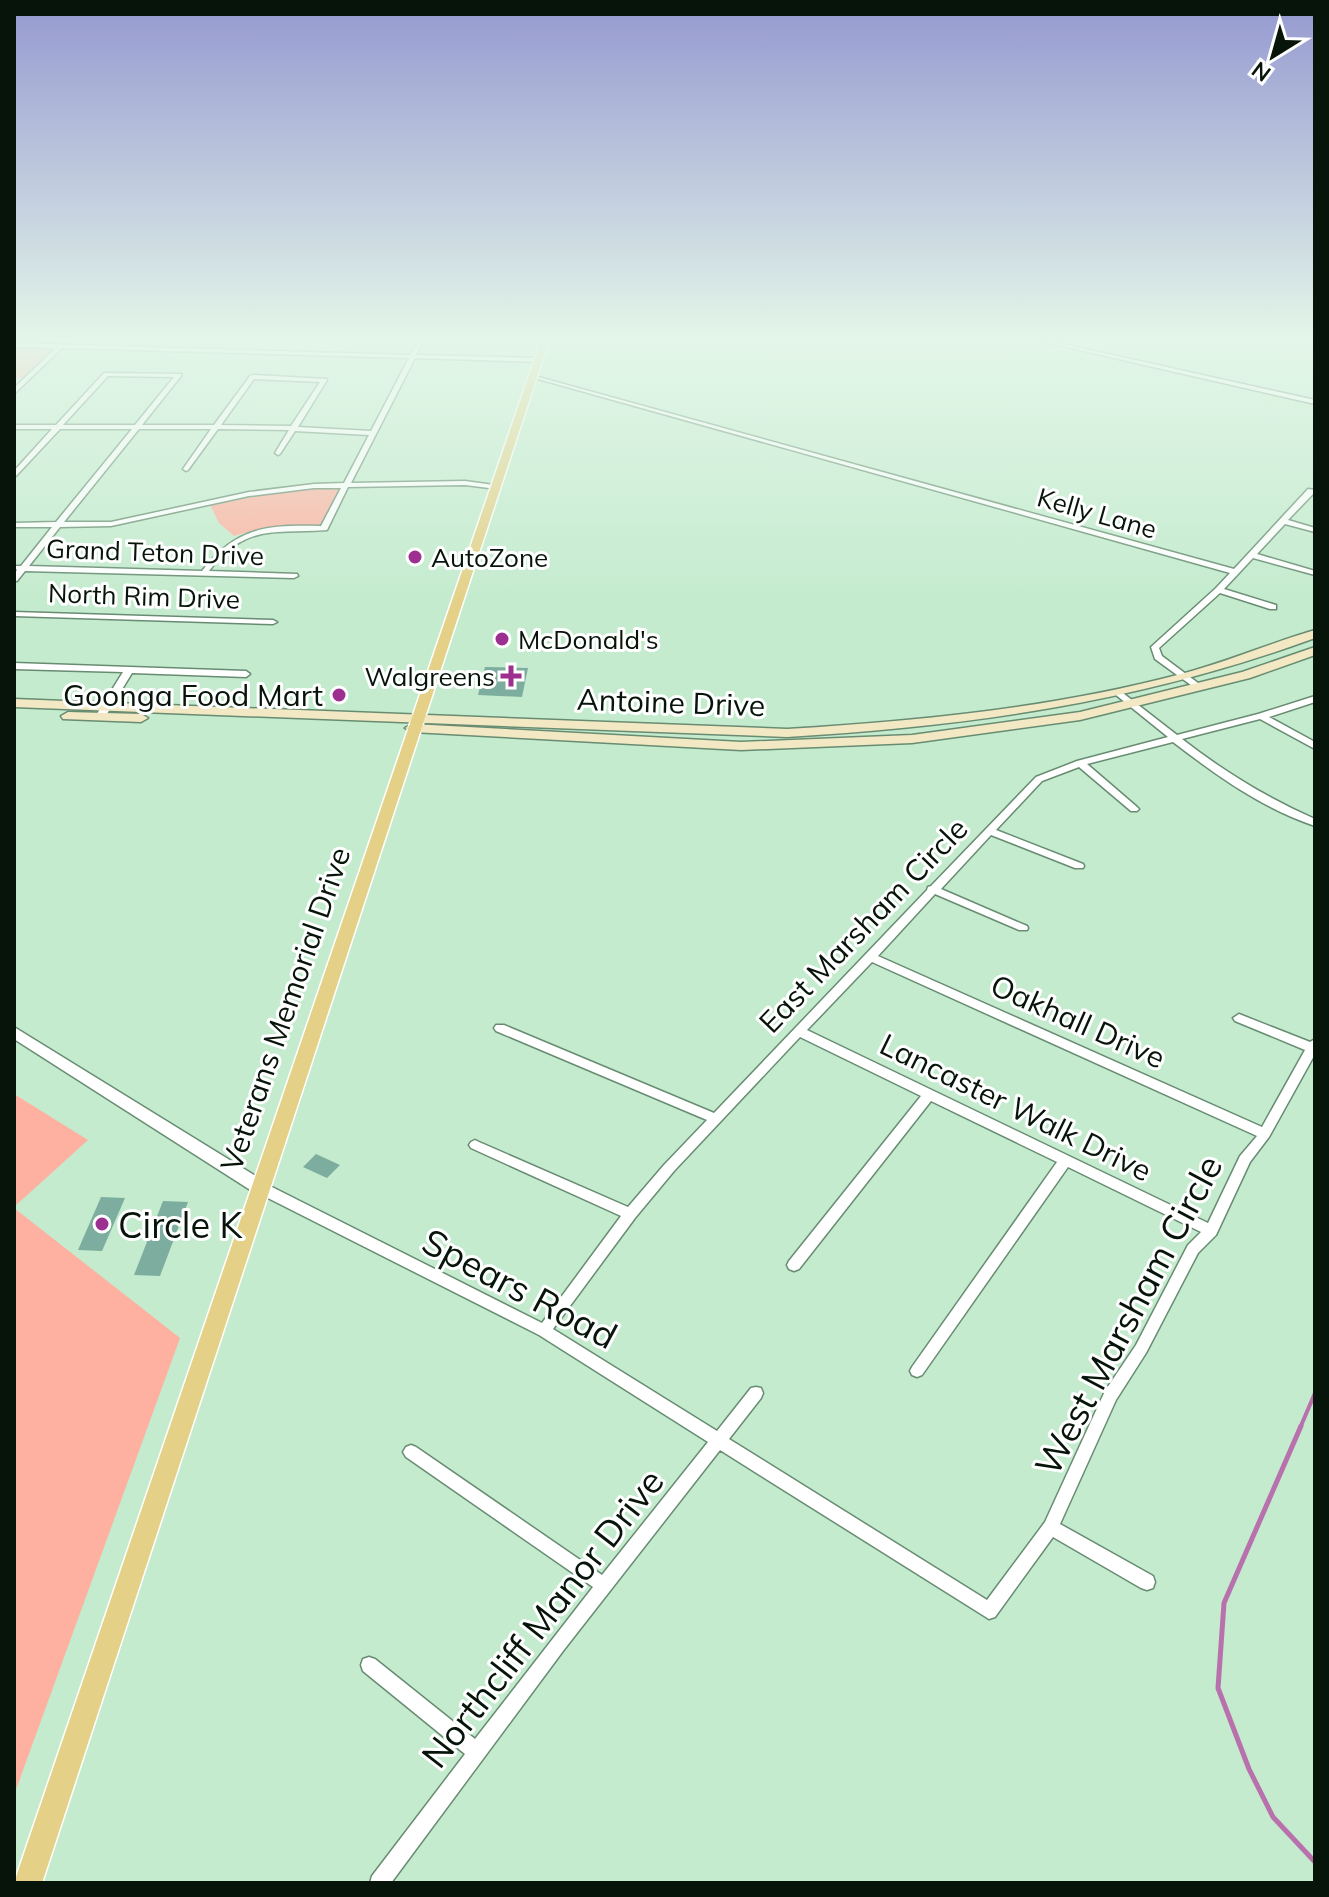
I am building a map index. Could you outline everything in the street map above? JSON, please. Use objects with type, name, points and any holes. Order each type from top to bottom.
[{"type":"main road","name":"Veterans Memorial Drive","points":[[28,1883],[515,429]]},
{"type":"main road","name":"Antoine Drive","points":[[14,714],[104,712],[228,715],[787,733],[876,729],[972,719],[1119,693],[1264,655],[1315,634]]},
{"type":"main road","name":"Antoine Drive","points":[[417,723],[698,745],[825,745],[912,739],[1021,726],[1132,704],[1260,671],[1315,651]]},
{"type":"main road","name":"Antoine Drive","points":[[14,703],[104,712]]},
{"type":"street","points":[[14,475],[56,429]]},
{"type":"street","points":[[98,429],[174,429]]},
{"type":"street","points":[[14,579],[18,568],[57,526],[136,429]]},
{"type":"street","points":[[186,469],[216,429]]},
{"type":"street","points":[[278,453],[294,429]]},
{"type":"street","points":[[302,429],[372,433]]},
{"type":"street","points":[[204,573],[220,550],[239,538],[272,529],[324,528],[374,429]]},
{"type":"street","name":"Kelly Lane","points":[[721,429],[1235,572]]},
{"type":"street","points":[[14,525],[111,524],[249,494],[346,484],[494,487]]},
{"type":"street","points":[[1198,686],[1158,657],[1155,647],[1219,590],[1313,491]]},
{"type":"street","points":[[1283,521],[1315,530]]},
{"type":"street","points":[[1252,555],[1315,573]]},
{"type":"street","name":"Grand Teton Drive","points":[[18,568],[294,576]]},
{"type":"street","points":[[1219,590],[1273,607]]},
{"type":"street","name":"North Rim Drive","points":[[14,614],[273,622]]},
{"type":"street","points":[[14,666],[246,674]]},
{"type":"street","points":[[104,712],[129,670]]},
{"type":"street","points":[[1119,693],[1173,739],[1239,786],[1315,823]]},
{"type":"street","name":"East Marsham Circle","points":[[544,1331],[630,1214],[798,1031],[1044,775],[1315,699]]},
{"type":"street","points":[[1261,716],[1315,746]]},
{"type":"street","points":[[1080,763],[1134,809]]},
{"type":"street","points":[[989,831],[1079,866]]},
{"type":"street","points":[[932,889],[1023,928]]},
{"type":"street","name":"Oakhall Drive","points":[[869,956],[1265,1134]]},
{"type":"street","points":[[1239,1018],[1314,1046]]},
{"type":"street","points":[[500,1028],[717,1119]]},
{"type":"street","name":"Lancaster Walk Drive","points":[[798,1031],[1211,1231]]},
{"type":"street","name":"Spears Road","points":[[14,1032],[261,1188],[544,1331],[989,1611]]},
{"type":"street","name":"West Marsham Circle","points":[[989,1611],[1051,1527],[1110,1396],[1141,1349],[1193,1249],[1211,1231],[1245,1159],[1265,1134],[1314,1046]]},
{"type":"street","points":[[794,1265],[929,1094]]},
{"type":"street","points":[[475,1145],[630,1214]]},
{"type":"street","points":[[917,1371],[1065,1161]]},
{"type":"street","name":"Northcliff Manor Drive","points":[[379,1883],[756,1393]]},
{"type":"street","points":[[411,1452],[605,1586]]},
{"type":"street","points":[[1051,1527],[1147,1582]]},
{"type":"street","points":[[369,1665],[477,1752]]},
{"type":"shaded area","points":[[341,486],[320,526],[256,530],[234,536],[219,523],[210,505],[278,492]]},
{"type":"shaded area","points":[[14,1094],[88,1140],[14,1207]]},
{"type":"shaded area","points":[[14,1208],[180,1338],[14,1795]]},
{"type":"building","name":"Walgreens","points":[[485,667],[528,668],[522,697],[478,695]]},
{"type":"building","points":[[316,1154],[340,1165],[327,1178],[303,1167]]},
{"type":"building","name":"Circle K","points":[[101,1197],[125,1198],[102,1251],[78,1250]]},
{"type":"building","name":"Circle K","points":[[163,1201],[188,1202],[160,1276],[134,1275]]},
{"type":"waterway","points":[[1300,1428],[1315,1393]]},
{"type":"waterway","points":[[1301,1426],[1224,1603],[1218,1688],[1249,1769],[1273,1817],[1315,1862]]},
{"type":"place","name":"AutoZone","points":[[415,557]]},
{"type":"place","name":"McDonald's","points":[[502,639]]},
{"type":"place","name":"Walgreens","points":[[511,676]]},
{"type":"place","name":"Goonga Food Mart","points":[[339,695]]},
{"type":"place","name":"Circle K","points":[[102,1224]]}]
